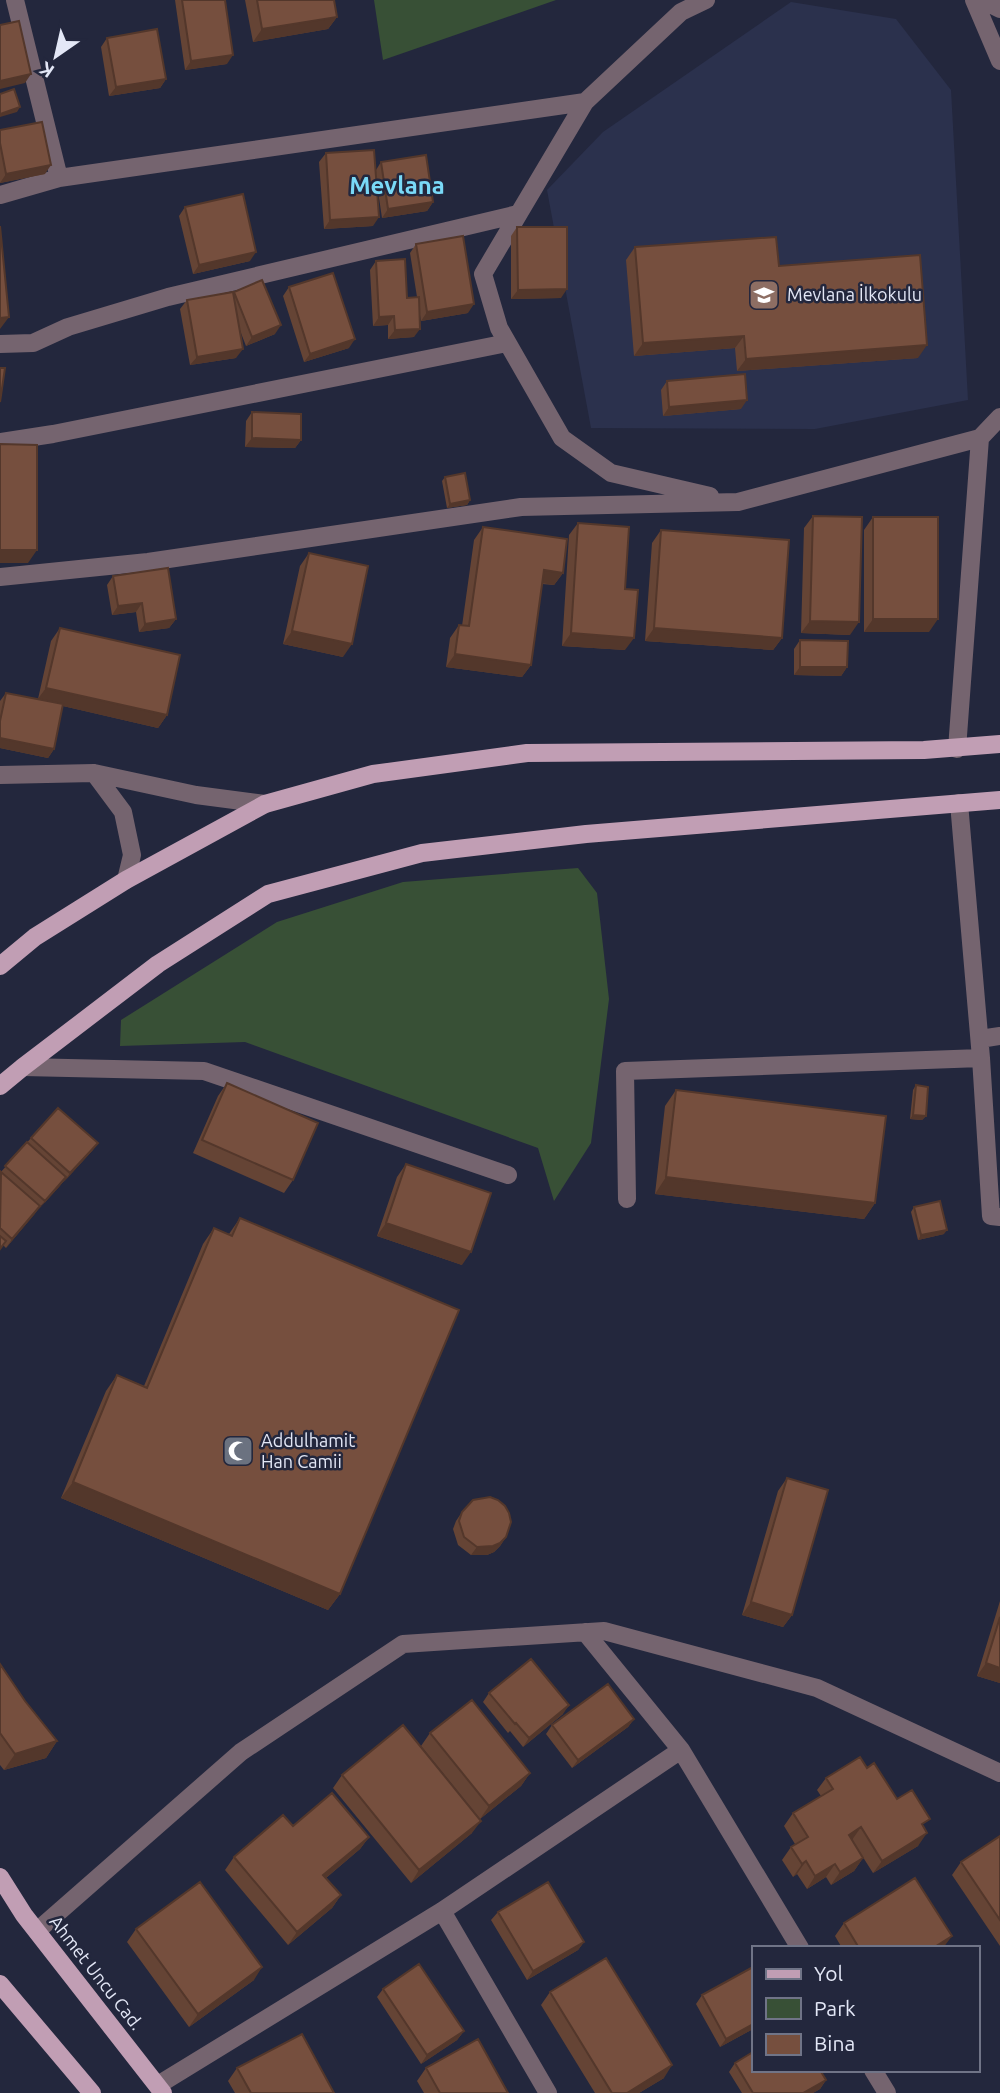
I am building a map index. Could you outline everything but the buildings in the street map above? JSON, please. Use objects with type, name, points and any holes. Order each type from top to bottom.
[{"type":"main road","points":[[0,966],[35,937],[126,880],[265,804],[373,774],[527,753],[957,749],[1000,744]]},
{"type":"main road","points":[[0,1087],[158,964],[268,894],[422,853],[586,834],[1000,800]]},
{"type":"main road","name":"Ahmet Uncu Cad.","points":[[0,1877],[24,1915],[160,2089]]},
{"type":"main road","points":[[0,1984],[92,2093]]},
{"type":"street","points":[[15,0],[59,178]]},
{"type":"street","points":[[706,0],[681,12],[585,102],[483,274],[499,328],[562,438],[611,473],[737,502]]},
{"type":"street","points":[[974,0],[1000,61]]},
{"type":"street","points":[[982,0],[1000,9]]},
{"type":"street","points":[[0,195],[59,178],[585,102]]},
{"type":"street","points":[[0,344],[33,343],[68,327],[168,297],[518,214]]},
{"type":"street","points":[[0,442],[507,342]]},
{"type":"street","points":[[0,577],[148,562],[521,507],[737,502],[980,438],[1000,417]]},
{"type":"street","points":[[957,749],[980,438]]},
{"type":"street","points":[[0,775],[94,773],[196,795],[265,804]]},
{"type":"street","points":[[94,773],[123,813],[132,855],[126,880]]},
{"type":"street","points":[[959,803],[980,1039],[991,1216],[1000,1217]]},
{"type":"street","points":[[980,1039],[1000,1037]]},
{"type":"street","points":[[627,1199],[625,1071],[981,1058]]},
{"type":"street","points":[[23,1067],[204,1070],[508,1175]]},
{"type":"street","points":[[37,1931],[241,1752],[403,1644],[604,1631],[817,1688],[1000,1773]]},
{"type":"street","points":[[585,1632],[681,1750],[799,1946]]},
{"type":"street","points":[[160,2089],[442,1911],[681,1750]]},
{"type":"street","points":[[442,1911],[548,2093]]},
{"type":"street","points":[[874,2072],[887,2093]]},
{"type":"shaded area","name":"Mevlana İlkokulu","points":[[791,2],[896,19],[951,90],[968,400],[815,429],[591,428],[547,190],[603,132]]},
{"type":"green space","points":[[374,0],[556,0],[383,60]]},
{"type":"green space","points":[[578,868],[597,893],[609,999],[591,1143],[554,1201],[538,1148],[245,1042],[120,1046],[121,1020],[277,922],[403,882]]},
{"type":"place","name":"Mevlana İlkokulu","points":[[764,295]]},
{"type":"place","name":"Addulhamit Han Camii","points":[[238,1451]]},
{"type":"district","name":"Mevlana","points":[[397,186]]}]
